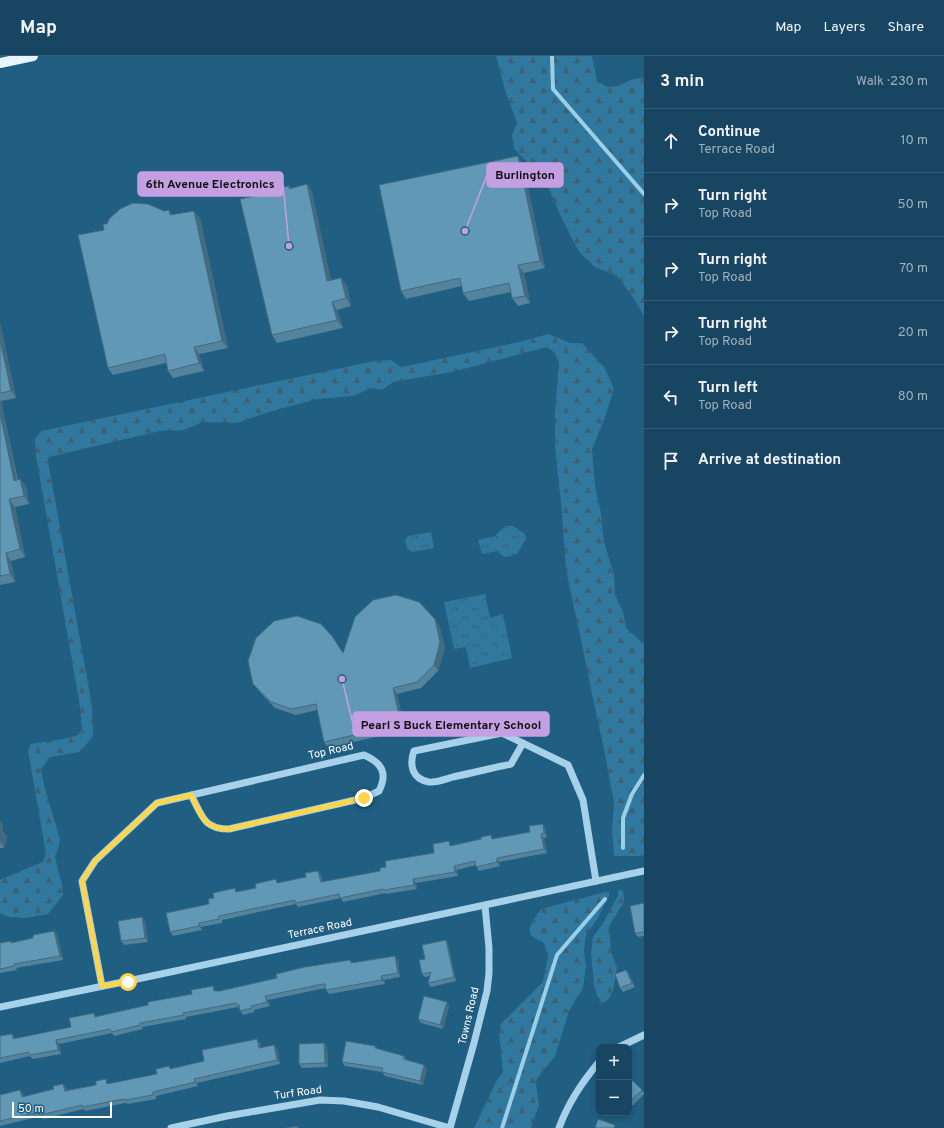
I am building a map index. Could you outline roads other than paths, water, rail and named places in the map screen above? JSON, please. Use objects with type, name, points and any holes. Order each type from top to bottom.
[{"type":"main road","points":[[0,63],[33,56]]},
{"type":"street","points":[[523,743],[511,764],[448,779],[430,782],[421,780],[414,774],[411,768],[411,759],[414,751],[502,733],[523,743],[568,765],[583,800],[596,881]]},
{"type":"street","name":"Top Road","points":[[102,986],[82,881],[95,861],[157,803],[191,795],[364,755],[373,759],[380,766],[384,782],[379,791],[364,798],[229,829],[219,829],[208,825],[191,795]]},
{"type":"street","name":"Terrace Road","points":[[0,1008],[644,871]]},
{"type":"street","name":"Towns Road","points":[[450,1128],[487,991],[489,974],[489,948],[485,906]]},
{"type":"street","points":[[625,1044],[644,1034]]},
{"type":"street","points":[[559,1128],[572,1098],[583,1081],[596,1066]]},
{"type":"street","name":"Turf Road","points":[[171,1128],[227,1116],[320,1100],[344,1101],[378,1107],[450,1128]]},
{"type":"waterway","points":[[552,56],[553,89],[644,194]]},
{"type":"waterway","points":[[623,848],[623,818],[632,794],[644,775]]},
{"type":"waterway","points":[[502,1128],[557,955],[605,899]]},
{"type":"place","name":"Burlington","points":[[465,231]]},
{"type":"place","name":"6th Avenue Electronics","points":[[289,246]]},
{"type":"place","name":"Pearl S Buck Elementary School","points":[[342,679]]}]
